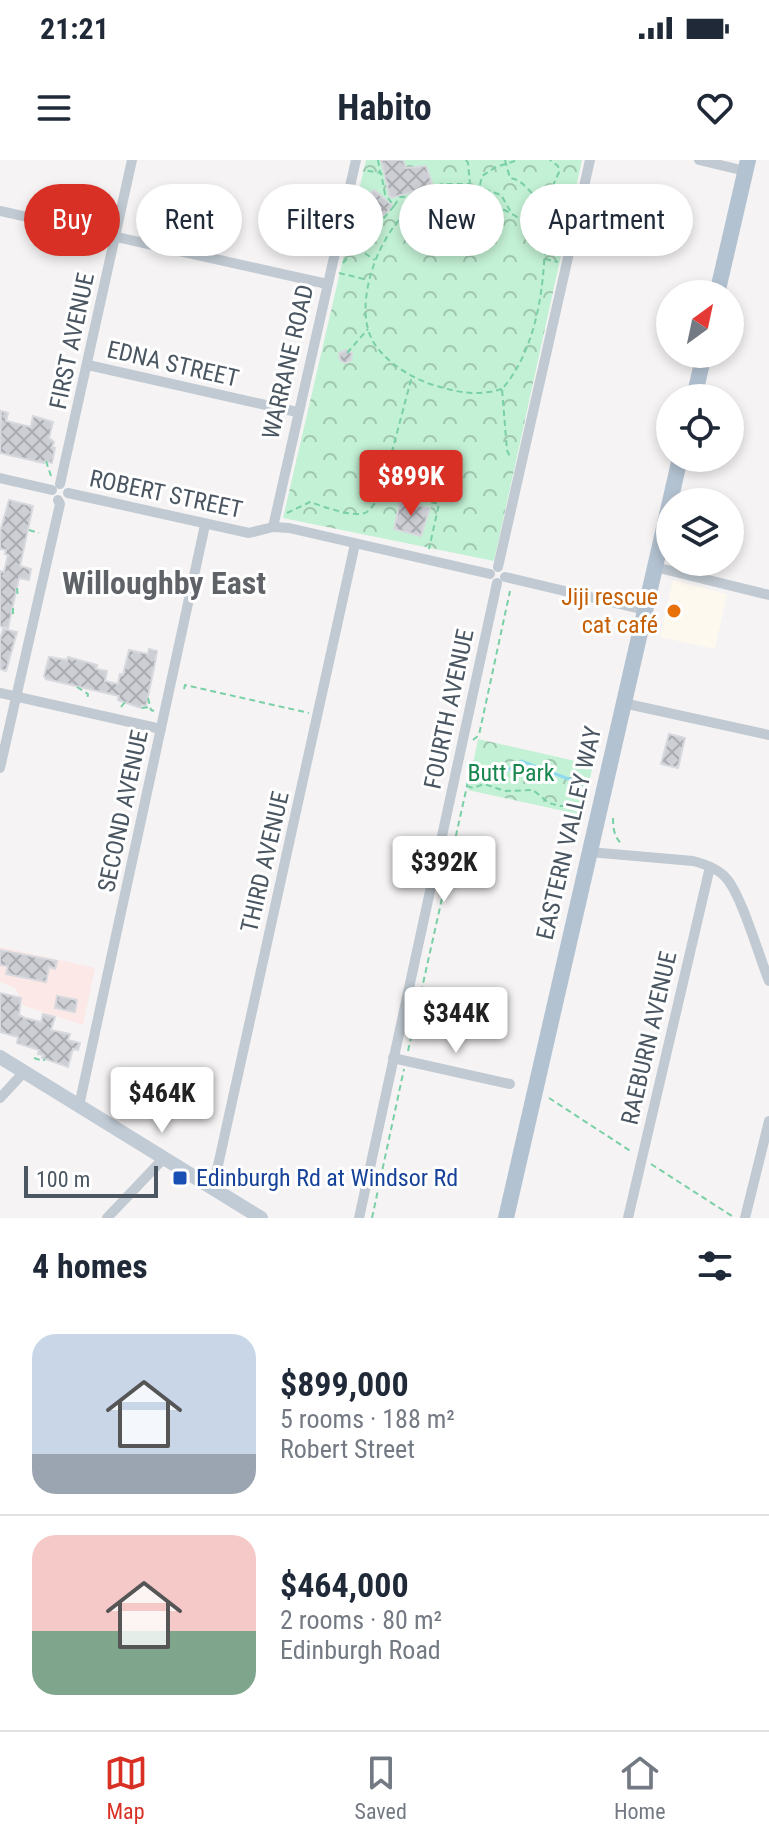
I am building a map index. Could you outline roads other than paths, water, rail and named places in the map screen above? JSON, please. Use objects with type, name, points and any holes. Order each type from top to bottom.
[{"type":"main road","points":[[720,280],[746,165]]},
{"type":"main road","name":"EASTERN VALLEY WAY","points":[[506,1218],[677,472]]},
{"type":"main road","points":[[0,1057],[261,1218]]},
{"type":"street","name":"FIRST AVENUE","points":[[120,211],[132,160]]},
{"type":"street","name":"FOURTH AVENUE","points":[[359,1218],[520,467],[590,160]]},
{"type":"street","points":[[699,160],[746,165]]},
{"type":"street","name":"WARRANE ROAD","points":[[273,527],[355,164]]},
{"type":"street","points":[[0,211],[24,216]]},
{"type":"street","points":[[120,238],[327,284]]},
{"type":"street","name":"FIRST AVENUE","points":[[0,768],[110,256]]},
{"type":"street","name":"EDNA STREET","points":[[88,365],[297,412]]},
{"type":"street","name":"ROBERT STREET","points":[[0,478],[249,533],[273,527],[289,528],[645,610]]},
{"type":"street","name":"SECOND AVENUE","points":[[79,1106],[205,525]]},
{"type":"street","name":"THIRD AVENUE","points":[[213,1188],[355,544]]},
{"type":"street","points":[[655,567],[769,595]]},
{"type":"street","points":[[0,693],[161,729]]},
{"type":"street","points":[[623,703],[769,735]]},
{"type":"street","points":[[589,852],[693,861],[710,867],[729,881],[769,981]]},
{"type":"street","name":"RAEBURN AVENUE","points":[[628,1218],[710,867]]},
{"type":"street","points":[[393,1058],[510,1084]]},
{"type":"street","points":[[0,1098],[24,1072]]},
{"type":"street","points":[[745,1218],[769,1121]]},
{"type":"street","points":[[107,1218],[164,1158]]},
{"type":"waterway","points":[[474,765],[505,772],[521,761],[582,784]]},
{"type":"place","name":"Jiji rescue cat café","points":[[674,611]]},
{"type":"place","name":"Edinburgh Rd at Windsor Rd","points":[[180,1178]]},
{"type":"district","name":"Willoughby East","points":[[164,583]]},
{"type":"park label","name":"Butt Park","points":[[511,773]]}]
